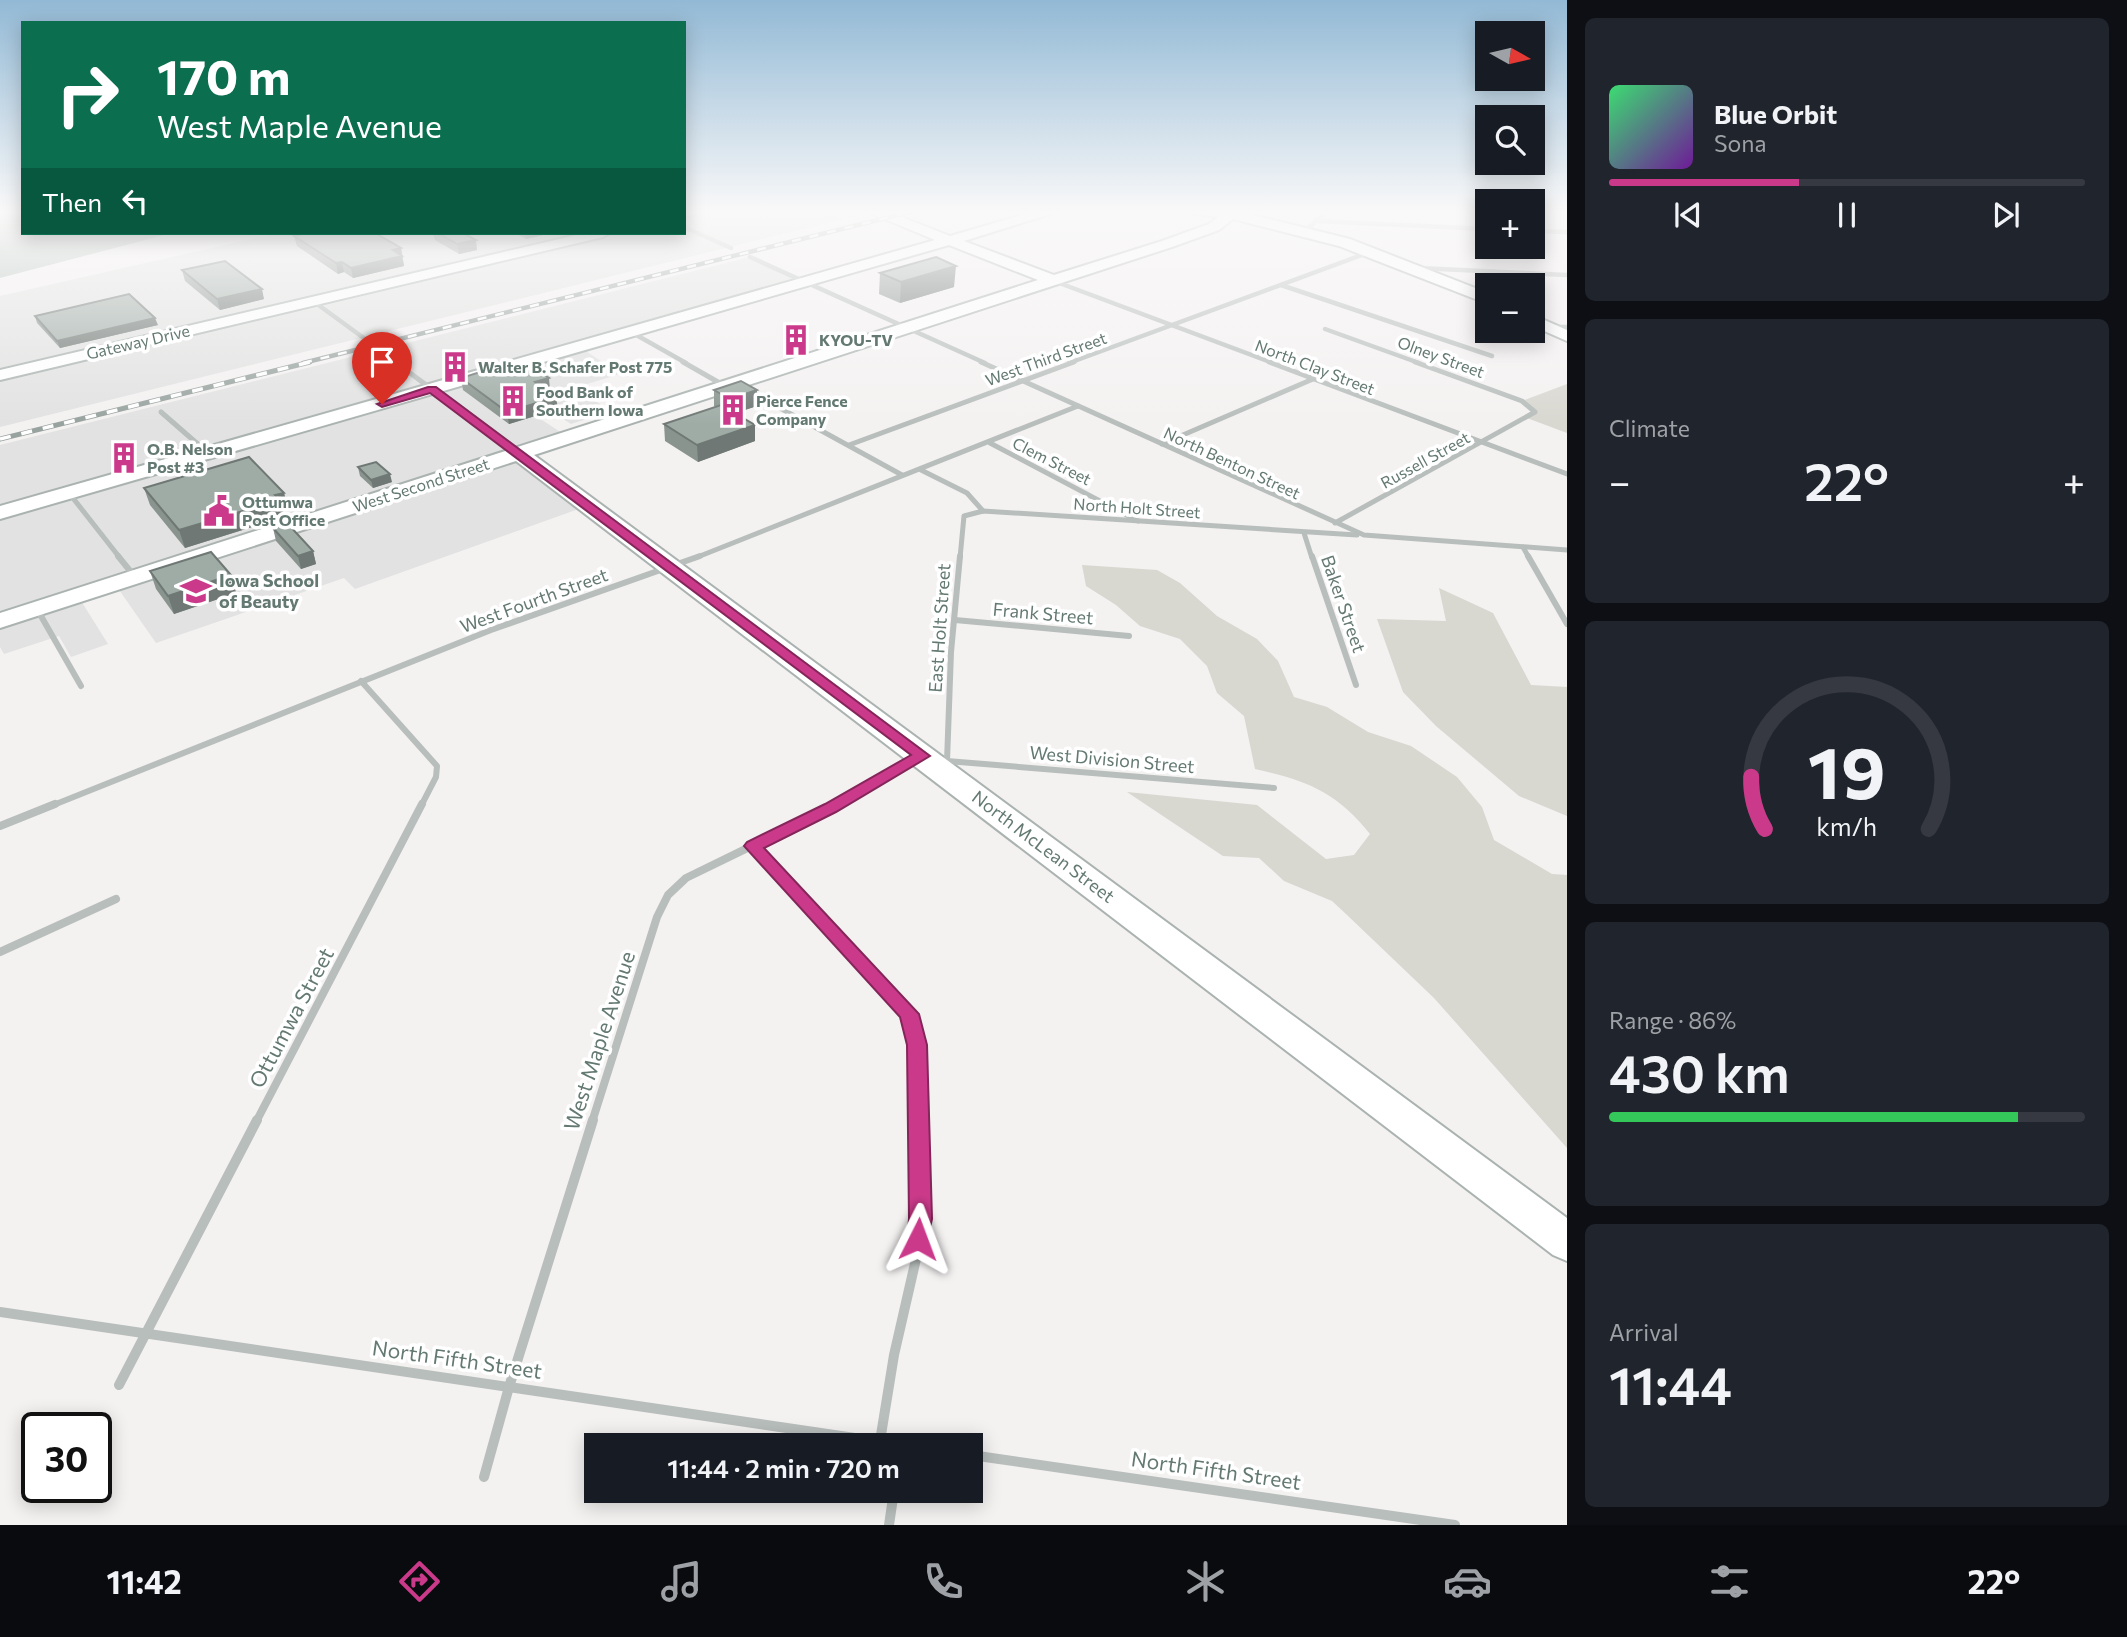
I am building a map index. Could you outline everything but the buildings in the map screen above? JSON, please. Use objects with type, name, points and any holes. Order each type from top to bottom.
[{"type":"main road","name":"Gateway Drive","points":[[0,374],[398,281]]},
{"type":"main road","points":[[0,513],[806,281]]},
{"type":"main road","name":"West Second Street","points":[[0,621],[1054,281]]},
{"type":"main road","points":[[1447,281],[1475,293]]},
{"type":"main road","points":[[1545,325],[1567,336]]},
{"type":"main road","name":"North McLean Street","points":[[519,453],[670,568],[936,761],[1567,1242]]},
{"type":"street","name":"North Clay Street","points":[[1055,281],[1567,474]]},
{"type":"street","name":"West Third Street","points":[[849,445],[1291,281]]},
{"type":"street","name":"North Benton Street","points":[[803,282],[1364,535],[1567,550]]},
{"type":"street","points":[[1281,285],[1492,356]]},
{"type":"street","points":[[313,301],[519,453]]},
{"type":"street","points":[[1545,324],[1567,327]]},
{"type":"street","name":"Olney Street","points":[[1325,329],[1522,401],[1535,412],[1527,418]]},
{"type":"street","points":[[630,332],[902,475]]},
{"type":"street","points":[[1162,444],[1313,379]]},
{"type":"street","name":"West Fourth Street","points":[[0,826],[491,630],[670,568],[1078,406]]},
{"type":"street","points":[[161,412],[208,453]]},
{"type":"street","name":"Russell Street","points":[[1335,523],[1527,418]]},
{"type":"street","name":"Clem Street","points":[[990,443],[1129,514],[1139,522]]},
{"type":"street","points":[[921,470],[967,493],[983,511]]},
{"type":"street","points":[[69,493],[135,577]]},
{"type":"street","name":"North Holt Street","points":[[983,511],[1364,535]]},
{"type":"street","name":"East Holt Street","points":[[936,761],[955,620],[964,516],[983,511]]},
{"type":"street","name":"Baker Street","points":[[1304,533],[1356,685]]},
{"type":"street","points":[[1522,547],[1567,624]]},
{"type":"street","points":[[37,609],[81,686]]},
{"type":"street","name":"Frank Street","points":[[955,620],[1045,626],[1129,636]]},
{"type":"street","name":"Ottumwa Street","points":[[119,1385],[378,894],[436,777],[437,766],[361,681]]},
{"type":"street","name":"West Division Street","points":[[936,761],[1274,788]]},
{"type":"street","name":"West Maple Avenue","points":[[484,1477],[509,1387],[657,917],[668,895],[685,878],[936,761]]},
{"type":"street","points":[[753,846],[909,1014],[917,1045],[920,1219],[916,1259],[894,1355],[881,1433]]},
{"type":"street","points":[[0,951],[116,899]]},
{"type":"street","name":"North Fifth Street","points":[[0,1312],[825,1433]]},
{"type":"street","name":"North Fifth Street","points":[[983,1457],[1455,1525]]},
{"type":"street","points":[[889,1525],[892,1503]]},
{"type":"shaded area","points":[[65,281],[591,281],[0,427],[0,296]]},
{"type":"shaded area","points":[[654,281],[803,282],[580,347],[620,374],[574,388],[611,411],[571,424],[554,413],[539,418],[568,437],[520,453],[587,506],[355,589],[344,578],[156,643],[115,584],[78,596],[108,644],[71,657],[59,636],[4,654],[0,647],[0,445]]},
{"type":"shaded area","points":[[1567,384],[1567,433],[1527,418],[1535,412],[1522,401]]},
{"type":"shaded area","points":[[1082,565],[1157,570],[1180,583],[1217,616],[1257,639],[1278,661],[1294,697],[1327,707],[1368,732],[1411,746],[1457,777],[1482,807],[1494,840],[1552,874],[1567,875],[1567,1148],[1434,998],[1332,901],[1284,881],[1259,858],[1223,856],[1127,792],[1257,805],[1326,859],[1354,855],[1370,834],[1345,808],[1319,790],[1290,778],[1255,769],[1244,716],[1217,693],[1207,666],[1180,639],[1140,626],[1116,605],[1086,586]]},
{"type":"shaded area","points":[[1439,588],[1493,613],[1531,685],[1567,687],[1567,816],[1519,796],[1436,726],[1403,692],[1377,619],[1446,621]]},
{"type":"railway","points":[[303,363],[632,281]]},
{"type":"railway","points":[[0,439],[310,362]]},
{"type":"place","name":"KYOU-TV","points":[[796,340]]},
{"type":"place","name":"Walter B. Schafer Post 775","points":[[455,367]]},
{"type":"place","name":"Food Bank of Southern Iowa","points":[[513,401]]},
{"type":"place","name":"Pierce Fence Company","points":[[733,410]]},
{"type":"place","name":"O.B. Nelson Post #3","points":[[124,458]]},
{"type":"place","name":"Ottumwa Post Office","points":[[219,511]]},
{"type":"place","name":"Iowa School of Beauty","points":[[196,591]]},
{"type":"route","points":[[382,404],[432,389],[922,756],[831,808],[753,846],[909,1014],[917,1045],[920,1219],[918,1239]]}]
